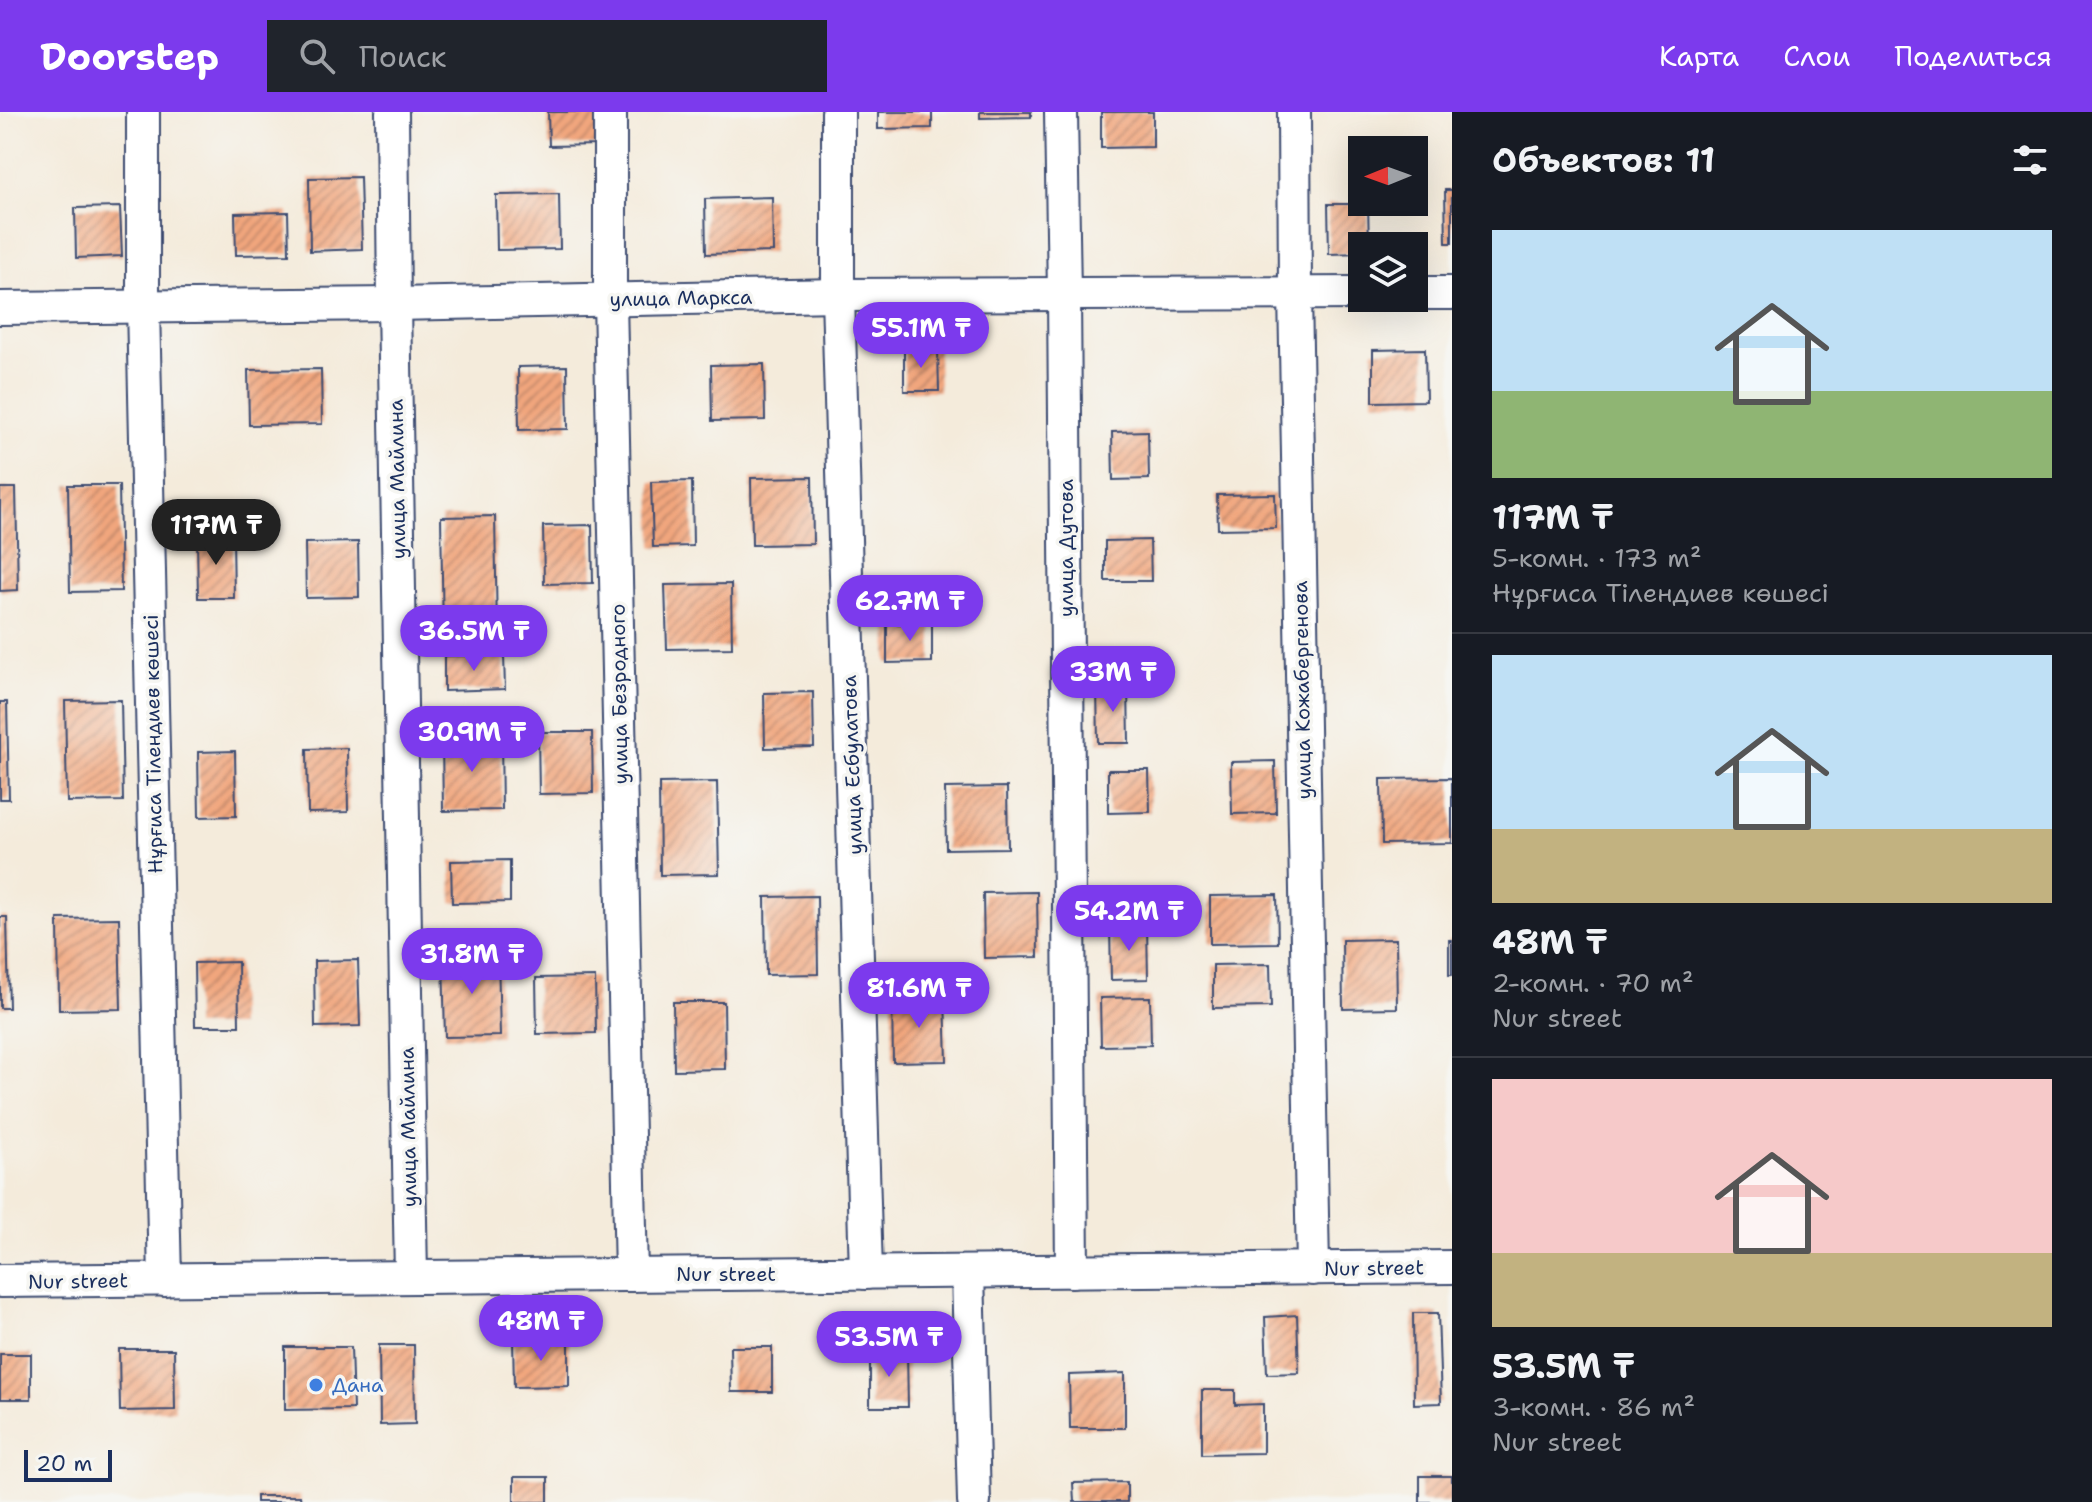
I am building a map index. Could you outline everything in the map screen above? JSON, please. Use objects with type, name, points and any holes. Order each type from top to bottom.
[{"type":"street","name":"Нұрғиса Тілендиев көшесі","points":[[143,112],[143,306],[165,1280]]},
{"type":"street","name":"улица Майлина","points":[[392,112],[411,1277]]},
{"type":"street","name":"улица Безродного","points":[[610,112],[610,300],[631,1275]]},
{"type":"street","name":"улица Есбулатова","points":[[838,112],[838,295],[866,1273]]},
{"type":"street","name":"улица Дутова","points":[[1061,112],[1072,1271]]},
{"type":"street","name":"улица Кожабергенова","points":[[1294,112],[1313,1269]]},
{"type":"street","name":"улица Маркса","points":[[0,308],[838,295],[1348,293]]},
{"type":"street","points":[[1428,293],[1452,293]]},
{"type":"street","name":"Nur street","points":[[0,1281],[1452,1267]]},
{"type":"street","points":[[968,1272],[974,1502]]},
{"type":"building","points":[[548,112],[598,112],[599,145],[549,146]]},
{"type":"building","points":[[878,112],[932,112],[932,128],[878,129]]},
{"type":"building","points":[[980,112],[1031,112],[1031,117],[980,118]]},
{"type":"building","points":[[1101,112],[1153,112],[1153,147],[1101,148]]},
{"type":"building","points":[[360,177],[362,249],[310,251],[309,178]]},
{"type":"building","points":[[1445,190],[1452,190],[1452,243],[1446,243]]},
{"type":"building","points":[[559,194],[560,249],[497,250],[496,195]]},
{"type":"building","points":[[772,197],[773,252],[706,254],[705,199]]},
{"type":"building","points":[[1328,204],[1348,204],[1348,216],[1368,216],[1369,232],[1348,232],[1348,253],[1329,254]]},
{"type":"building","points":[[120,207],[122,256],[76,258],[75,208]]},
{"type":"building","points":[[288,212],[289,254],[236,255],[235,213]]},
{"type":"building","points":[[904,349],[938,349],[939,391],[904,391]]},
{"type":"building","points":[[1425,349],[1426,401],[1373,402],[1373,350]]},
{"type":"building","points":[[764,364],[765,420],[712,421],[711,365]]},
{"type":"building","points":[[567,366],[568,429],[519,430],[518,367]]},
{"type":"building","points":[[321,369],[322,424],[249,425],[248,370]]},
{"type":"building","points":[[1148,431],[1149,479],[1113,480],[1112,432]]},
{"type":"building","points":[[812,477],[813,544],[752,545],[751,478]]},
{"type":"building","points":[[692,481],[693,546],[653,547],[651,482]]},
{"type":"building","points":[[68,485],[119,485],[121,591],[70,592]]},
{"type":"building","points":[[0,488],[16,488],[18,590],[0,591]]},
{"type":"building","points":[[1275,494],[1276,528],[1218,529],[1217,495]]},
{"type":"building","points":[[495,516],[497,634],[443,635],[441,517]]},
{"type":"building","points":[[592,525],[593,583],[544,584],[543,526]]},
{"type":"building","points":[[233,536],[234,598],[198,598],[197,537]]},
{"type":"building","points":[[1150,540],[1151,581],[1105,581],[1105,541]]},
{"type":"building","points":[[358,542],[359,597],[306,598],[305,543]]},
{"type":"building","points":[[731,584],[732,648],[667,649],[665,585]]},
{"type":"building","points":[[932,623],[932,662],[887,663],[887,624]]},
{"type":"building","points":[[504,655],[505,689],[444,691],[444,656]]},
{"type":"building","points":[[1097,686],[1128,686],[1129,743],[1098,743]]},
{"type":"building","points":[[813,692],[814,747],[765,748],[764,693]]},
{"type":"building","points":[[121,700],[123,801],[67,802],[65,701]]},
{"type":"building","points":[[0,702],[7,702],[9,799],[0,799]]},
{"type":"building","points":[[538,732],[592,732],[593,793],[539,794]]},
{"type":"building","points":[[501,737],[502,810],[443,811],[442,738]]},
{"type":"building","points":[[347,748],[348,812],[308,813],[307,749]]},
{"type":"building","points":[[235,751],[236,816],[199,817],[198,752]]},
{"type":"building","points":[[1275,761],[1276,813],[1232,814],[1231,762]]},
{"type":"building","points":[[1108,770],[1149,770],[1150,812],[1108,813]]},
{"type":"building","points":[[1452,778],[1452,843],[1382,844],[1381,779]]},
{"type":"building","points":[[717,782],[719,874],[660,875],[659,783]]},
{"type":"building","points":[[1007,787],[1008,848],[946,849],[945,788]]},
{"type":"building","points":[[510,860],[510,902],[452,903],[451,861]]},
{"type":"building","points":[[1037,892],[1038,957],[984,958],[983,893]]},
{"type":"building","points":[[1277,895],[1278,943],[1210,944],[1210,896]]},
{"type":"building","points":[[817,896],[818,974],[766,975],[765,897]]},
{"type":"building","points":[[0,917],[7,917],[9,1008],[0,1008]]},
{"type":"building","points":[[119,918],[121,1009],[59,1010],[58,919]]},
{"type":"building","points":[[1110,926],[1147,926],[1148,979],[1111,980]]},
{"type":"building","points":[[1396,939],[1397,1008],[1343,1009],[1342,940]]},
{"type":"building","points":[[1449,940],[1452,940],[1452,975],[1449,975]]},
{"type":"building","points":[[498,955],[500,1036],[445,1037],[443,956]]},
{"type":"building","points":[[358,960],[360,1026],[315,1027],[314,961]]},
{"type":"building","points":[[238,962],[239,1026],[195,1026],[194,963]]},
{"type":"building","points":[[1270,964],[1271,1007],[1213,1008],[1213,965]]},
{"type":"building","points":[[595,977],[596,1033],[537,1034],[536,978]]},
{"type":"building","points":[[945,997],[947,1061],[893,1062],[892,998]]},
{"type":"building","points":[[1150,997],[1151,1045],[1101,1046],[1100,998]]},
{"type":"building","points":[[673,1002],[724,1002],[725,1069],[674,1070]]},
{"type":"building","points":[[1413,1313],[1438,1313],[1441,1403],[1414,1404]]},
{"type":"building","points":[[1297,1315],[1299,1373],[1267,1374],[1265,1317]]},
{"type":"building","points":[[513,1339],[569,1339],[569,1386],[514,1387]]},
{"type":"building","points":[[379,1345],[414,1345],[415,1424],[380,1425]]},
{"type":"building","points":[[285,1347],[351,1347],[353,1409],[285,1410]]},
{"type":"building","points":[[730,1347],[772,1347],[772,1392],[731,1392]]},
{"type":"building","points":[[119,1349],[174,1349],[175,1410],[120,1411]]},
{"type":"building","points":[[907,1351],[908,1407],[870,1407],[870,1352]]},
{"type":"building","points":[[0,1354],[31,1354],[31,1399],[0,1399]]},
{"type":"building","points":[[1125,1373],[1125,1428],[1070,1428],[1069,1375]]},
{"type":"building","points":[[1202,1390],[1235,1390],[1235,1405],[1263,1404],[1263,1453],[1202,1454]]},
{"type":"building","points":[[1420,1476],[1452,1476],[1452,1502],[1420,1502]]},
{"type":"building","points":[[514,1477],[548,1477],[548,1502],[514,1502]]},
{"type":"building","points":[[1127,1482],[1127,1502],[1074,1502],[1073,1483]]},
{"type":"building","points":[[256,1496],[300,1496],[301,1502],[256,1502]]},
{"type":"place","name":"Дана","points":[[316,1385]]}]
